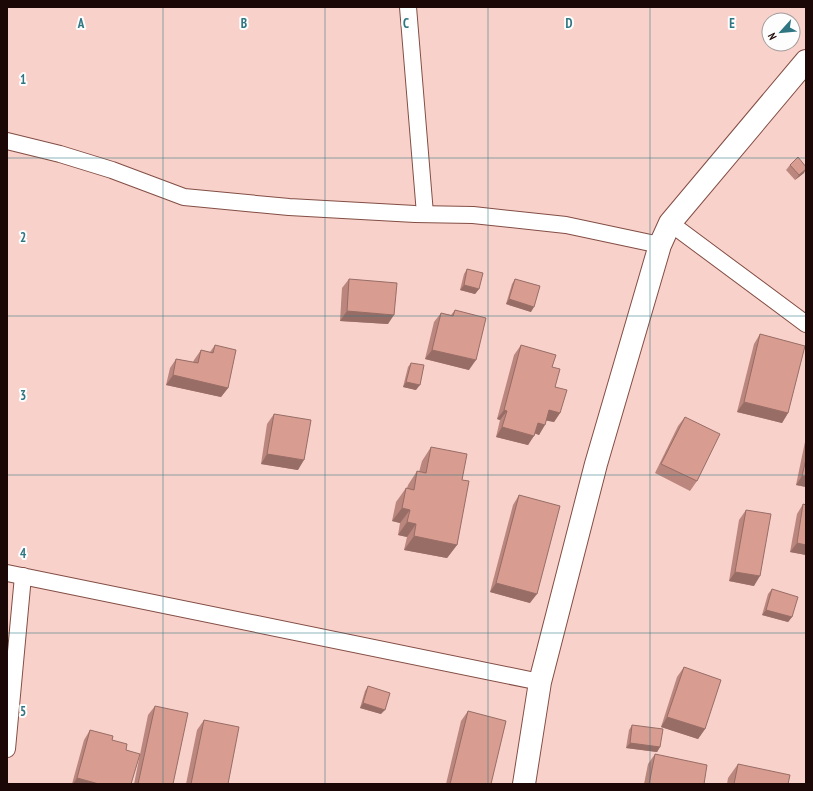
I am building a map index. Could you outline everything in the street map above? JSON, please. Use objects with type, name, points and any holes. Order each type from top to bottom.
[{"type":"street","points":[[524,784],[540,682],[596,464],[660,245],[670,223],[806,61]]},
{"type":"lane","points":[[408,7],[424,214]]},
{"type":"lane","points":[[7,141],[60,154],[112,170],[184,197],[288,207],[473,215],[566,225],[660,245]]},
{"type":"lane","points":[[670,223],[806,324]]},
{"type":"lane","points":[[7,574],[23,576],[540,682]]},
{"type":"lane","points":[[7,749],[23,576]]},
{"type":"building","points":[[798,157],[806,167],[806,169],[799,175],[790,165]]},
{"type":"building","points":[[467,269],[483,273],[479,289],[464,285]]},
{"type":"building","points":[[349,279],[397,283],[394,315],[347,311]]},
{"type":"building","points":[[515,279],[540,286],[534,307],[509,299]]},
{"type":"building","points":[[455,310],[486,318],[476,360],[432,350],[441,313],[453,316]]},
{"type":"building","points":[[760,334],[805,346],[788,413],[744,402]]},
{"type":"building","points":[[215,345],[236,350],[228,388],[173,375],[176,359],[198,363],[201,350],[213,353]]},
{"type":"building","points":[[521,345],[556,355],[552,367],[560,369],[555,387],[567,390],[560,413],[549,410],[545,425],[538,423],[534,436],[502,427],[507,411],[504,410]]},
{"type":"building","points":[[411,363],[424,365],[420,385],[406,382]]},
{"type":"building","points":[[274,414],[311,420],[304,460],[267,454]]},
{"type":"building","points":[[685,417],[720,434],[697,481],[661,464]]},
{"type":"building","points":[[431,447],[467,454],[462,480],[469,481],[457,545],[414,536],[416,524],[407,522],[410,510],[402,508],[406,488],[414,490],[417,471],[426,473]]},
{"type":"building","points":[[806,459],[806,476],[802,476]]},
{"type":"building","points":[[519,495],[560,506],[537,594],[496,583]]},
{"type":"building","points":[[803,504],[806,505],[806,545],[797,543]]},
{"type":"building","points":[[746,510],[771,514],[760,576],[735,572]]},
{"type":"building","points":[[772,589],[798,597],[792,617],[766,610]]},
{"type":"building","points":[[684,667],[721,680],[705,729],[667,717]]},
{"type":"building","points":[[368,686],[390,693],[385,710],[363,703]]},
{"type":"building","points":[[155,706],[188,713],[173,784],[138,784]]},
{"type":"building","points":[[468,711],[506,721],[491,784],[450,784]]},
{"type":"building","points":[[204,720],[239,727],[228,784],[191,784]]},
{"type":"building","points":[[632,725],[663,729],[660,747],[630,743]]},
{"type":"building","points":[[90,730],[113,736],[112,740],[127,744],[126,750],[140,754],[131,784],[99,784],[77,778]]},
{"type":"building","points":[[655,754],[707,765],[704,784],[649,784]]},
{"type":"building","points":[[738,764],[790,775],[788,784],[734,784]]}]
